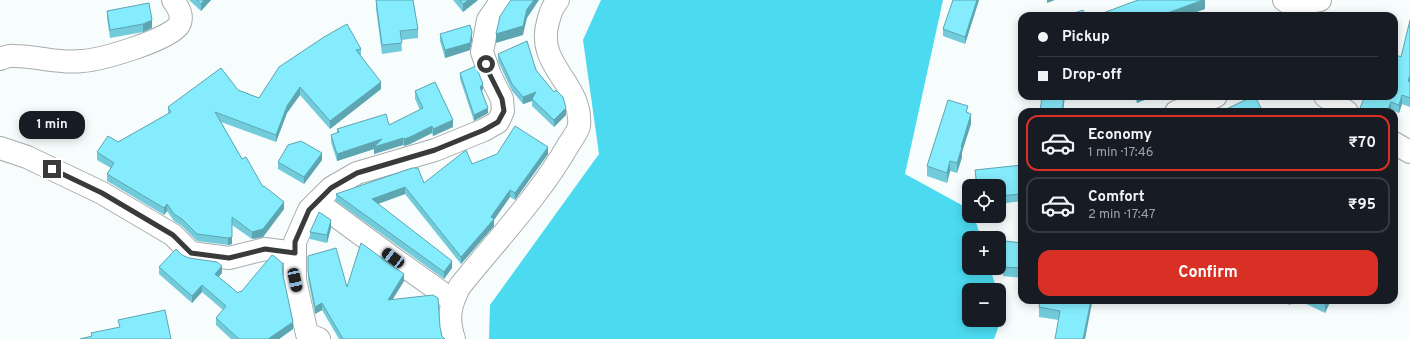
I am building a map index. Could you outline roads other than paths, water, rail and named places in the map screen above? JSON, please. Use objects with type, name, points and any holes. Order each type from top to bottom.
[{"type":"street","points":[[0,58],[13,55],[81,62],[112,55],[159,39],[173,32],[179,24],[181,15],[173,0]]},
{"type":"street","points":[[319,339],[307,334],[295,280],[295,242],[309,210],[331,188],[357,173],[435,150],[484,130],[498,122],[504,111],[502,99],[490,75],[482,52],[488,20],[502,0]]},
{"type":"street","points":[[454,339],[450,329],[450,313],[452,300],[460,286],[554,170],[579,127],[578,108],[572,92],[549,58],[545,43],[548,20],[552,7],[558,0]]},
{"type":"street","points":[[1284,0],[1288,3],[1300,4],[1320,0]]},
{"type":"street","points":[[1186,108],[1206,100]]},
{"type":"street","points":[[1330,100],[1342,108]]},
{"type":"street","points":[[1398,145],[1410,152]]},
{"type":"street","points":[[0,148],[27,157],[102,193],[173,235],[191,253],[229,258],[265,249],[295,253]]},
{"type":"street","points":[[317,202],[452,300]]}]
